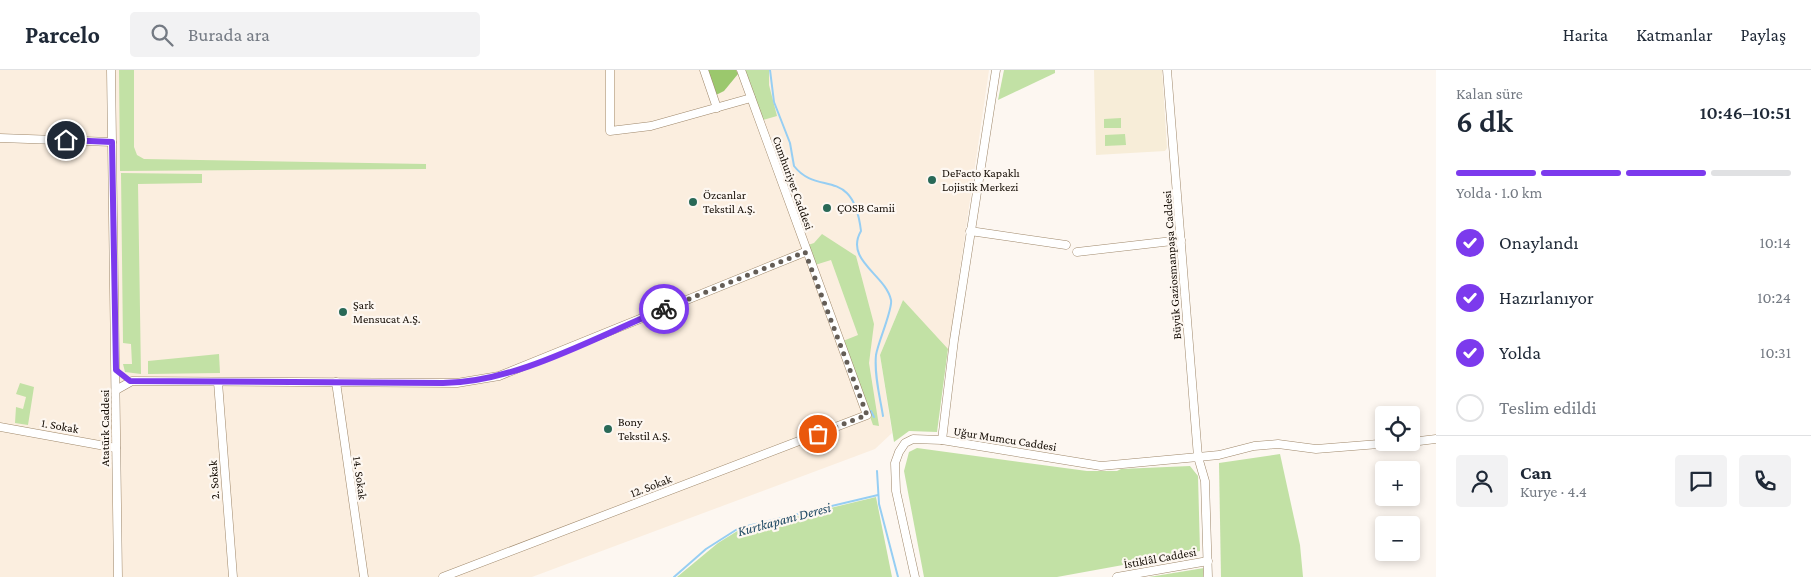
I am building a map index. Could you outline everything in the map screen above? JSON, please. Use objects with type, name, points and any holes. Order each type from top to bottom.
[{"type":"street","name":"Atatürk Caddesi","points":[[111,70],[118,577]]},
{"type":"street","points":[[610,70],[610,130],[651,126],[751,98]]},
{"type":"street","points":[[704,70],[717,108]]},
{"type":"street","name":"Cumhuriyet Caddesi","points":[[741,70],[805,252],[867,415]]},
{"type":"street","name":"Uğur Mumcu Caddesi","points":[[996,70],[970,231],[942,440],[1101,466],[1184,457],[1198,458],[1254,446],[1278,444],[1316,449],[1375,444]]},
{"type":"street","name":"Büyük Gaziosmanpaşa Caddesi","points":[[1167,70],[1198,458]]},
{"type":"street","points":[[0,138],[112,142]]},
{"type":"street","points":[[970,231],[1066,245]]},
{"type":"street","points":[[1077,252],[1182,240]]},
{"type":"street","points":[[116,390],[130,381],[456,383],[505,375],[805,252]]},
{"type":"street","points":[[116,370],[130,381]]},
{"type":"street","name":"2. Sokak","points":[[218,382],[234,577]]},
{"type":"street","name":"14. Sokak","points":[[336,382],[364,577]]},
{"type":"street","name":"12. Sokak","points":[[443,577],[867,415]]},
{"type":"street","name":"1. Sokak","points":[[0,427],[116,448]]},
{"type":"street","points":[[915,577],[896,491],[895,463],[905,443],[913,438],[942,440]]},
{"type":"street","points":[[1420,441],[1436,439]]},
{"type":"street","points":[[1198,458],[1206,481],[1208,577]]},
{"type":"street","name":"İstiklâl Caddesi","points":[[1117,577],[1208,561]]},
{"type":"shaded area","points":[[0,70],[989,70],[948,351],[903,300],[880,355],[892,433],[875,449],[532,577],[0,577]]},
{"type":"shaded area","points":[[1094,70],[1162,70],[1167,148],[1165,151],[1096,155]]},
{"type":"green space","points":[[119,70],[134,70],[134,147],[137,155],[144,159],[426,164],[426,169],[120,171]]},
{"type":"green space","points":[[707,70],[736,70],[738,74],[724,91],[716,95]]},
{"type":"green space","points":[[745,70],[769,70],[769,85],[777,116],[763,120]]},
{"type":"green space","points":[[1004,70],[1055,70],[1055,73],[998,100]]},
{"type":"green space","points":[[1121,118],[1121,128],[1104,128],[1104,119]]},
{"type":"green space","points":[[1125,134],[1126,145],[1105,146],[1105,135]]},
{"type":"green space","points":[[121,173],[202,174],[202,183],[138,184],[141,374],[125,372],[123,364],[132,364],[131,344],[123,343]]},
{"type":"green space","points":[[822,234],[856,256],[874,324],[869,363],[879,426],[873,425],[843,341],[858,335],[831,260],[815,265],[808,245],[814,243]]},
{"type":"green space","points":[[903,300],[948,349],[937,432],[909,431],[894,442],[880,355]]},
{"type":"green space","points":[[219,354],[220,373],[148,374],[148,361]]},
{"type":"green space","points":[[20,383],[34,387],[28,425],[15,423],[16,407],[23,409],[26,397],[16,394]]},
{"type":"green space","points":[[917,448],[1087,471],[1190,466],[1198,476],[1200,551],[1057,577],[924,577],[904,471],[909,452]]},
{"type":"green space","points":[[1280,454],[1300,545],[1303,577],[1221,577],[1219,463]]},
{"type":"green space","points":[[876,497],[892,577],[677,577],[718,543],[739,530]]},
{"type":"green space","points":[[1204,568],[1203,577],[1149,577]]},
{"type":"waterway","points":[[770,70],[774,102],[790,143],[794,166],[803,175],[813,180],[834,185],[851,197],[857,211],[861,231],[857,241],[858,250],[862,259],[888,291],[891,300],[890,311],[876,355],[877,378],[883,416]]},
{"type":"waterway","points":[[871,411],[874,417]]},
{"type":"waterway","points":[[877,471],[879,504],[898,577]]},
{"type":"waterway","name":"Kurtkapanı Deresi","points":[[674,577],[706,549],[739,528],[878,495]]},
{"type":"way so far","points":[[664,309],[805,252],[867,415],[818,434]]},
{"type":"place","name":"DeFacto Kapaklı Lojistik Merkezi","points":[[932,180]]},
{"type":"place","name":"Özcanlar Tekstil A.Ş.","points":[[693,202]]},
{"type":"place","name":"ÇOSB Camii","points":[[827,208]]},
{"type":"place","name":"Şark Mensucat A.Ş.","points":[[343,312]]},
{"type":"place","name":"Bony Tekstil A.Ş.","points":[[608,429]]},
{"type":"route","points":[[66,140],[112,142],[116,370],[130,381],[470,382],[500,376],[524,368],[664,309]]}]
